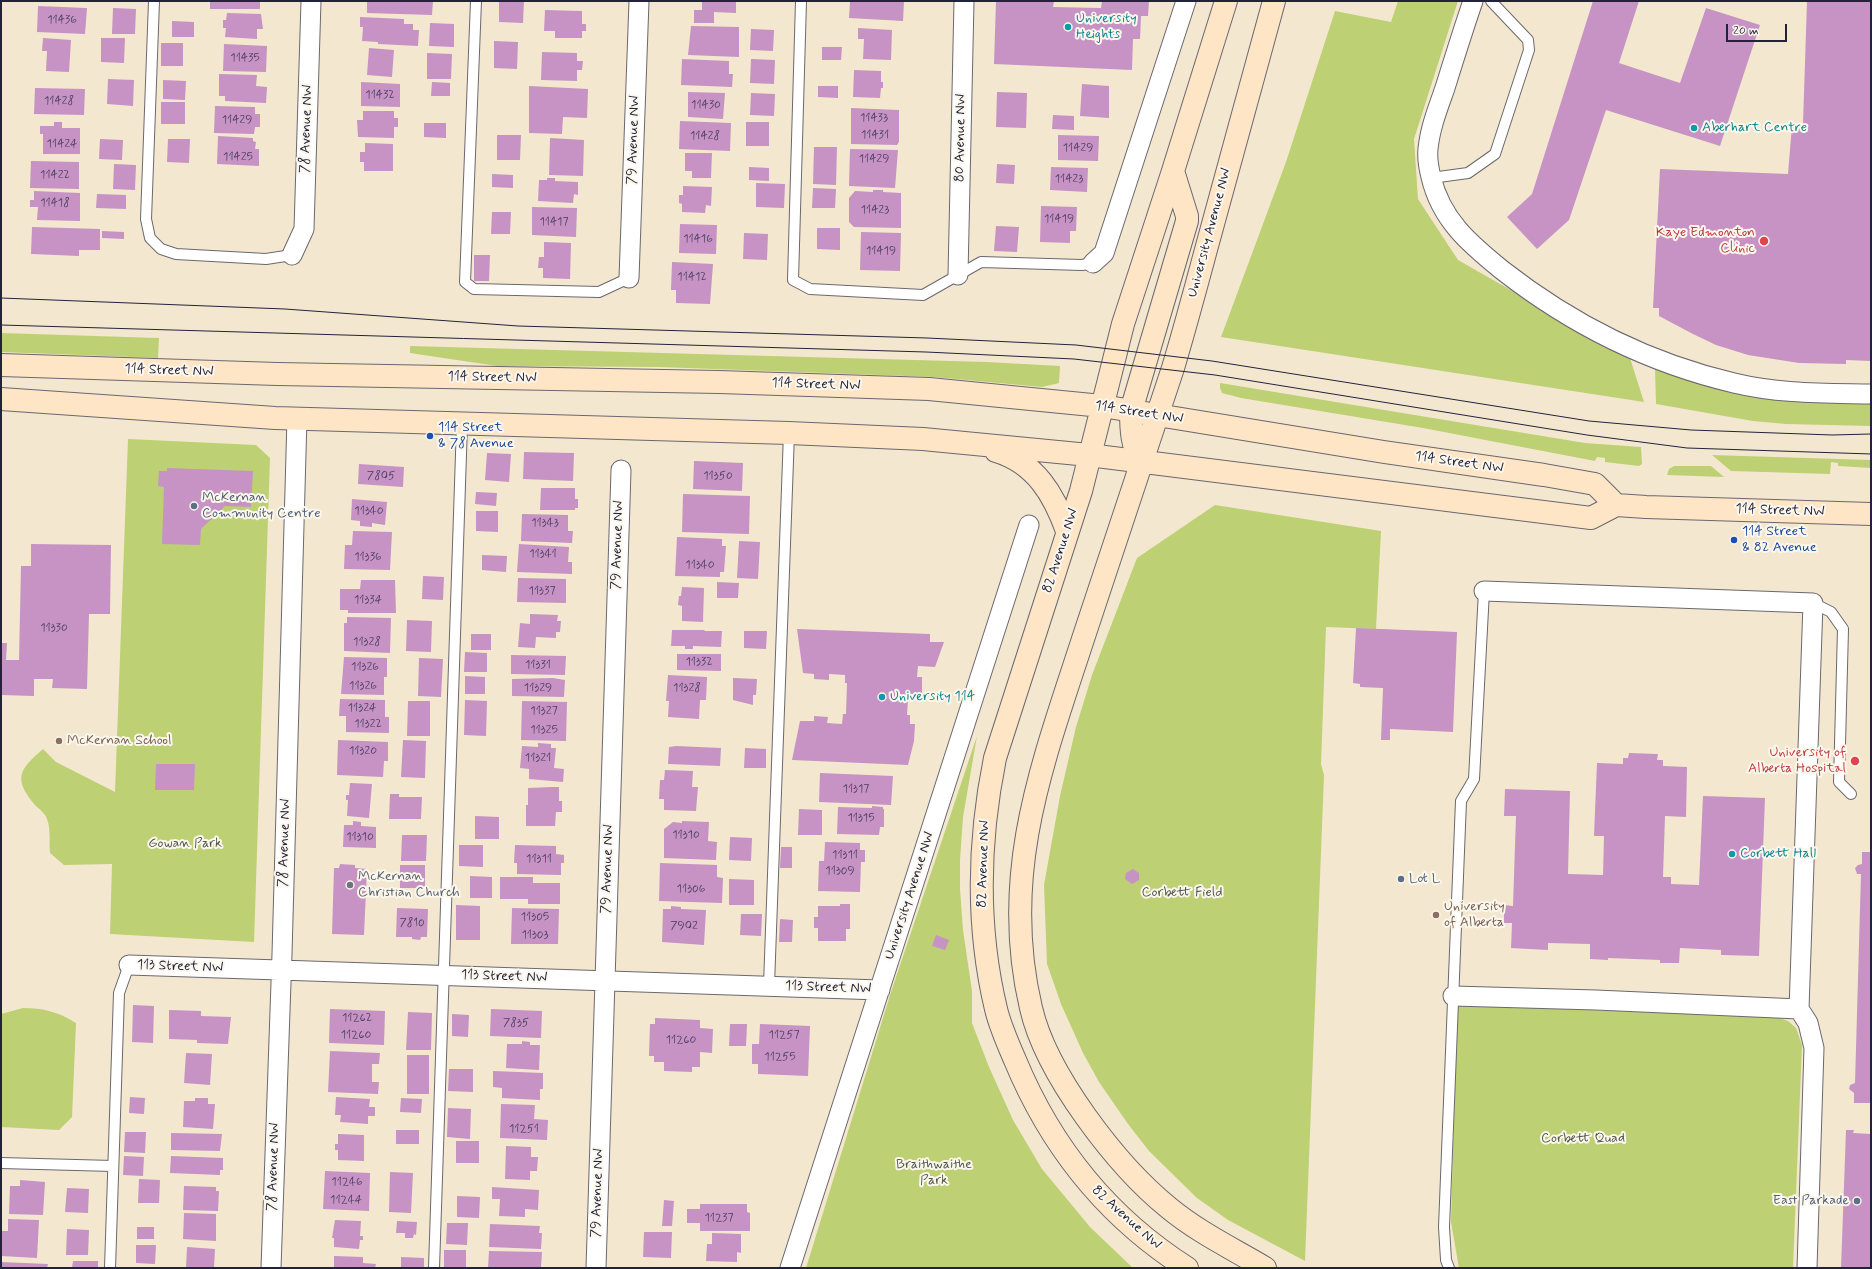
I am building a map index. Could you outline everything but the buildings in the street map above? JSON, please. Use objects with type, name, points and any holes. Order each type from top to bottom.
[{"type":"main road","points":[[1102,406],[1123,324],[1226,1]]},
{"type":"main road","points":[[1257,1],[1262,44]]},
{"type":"main road","name":"University Avenue NW","points":[[1141,462],[1176,356],[1274,1]]},
{"type":"main road","points":[[1173,171],[1187,216],[1186,228],[1131,411],[1134,450],[1141,462],[1048,749],[1030,816],[1021,870],[1019,922],[1022,962],[1031,1011],[1045,1046],[1062,1079],[1096,1130],[1144,1187],[1171,1210],[1203,1232],[1265,1268]]},
{"type":"main road","name":"114 Street NW","points":[[1,366],[291,375],[711,382],[914,389],[1102,406],[1595,484],[1616,505],[1871,514]]},
{"type":"main road","points":[[1,399],[275,418],[789,433],[874,436],[966,442],[1089,455],[1591,518],[1616,505]]},
{"type":"main road","name":"82 Avenue NW","points":[[1102,406],[1068,531],[995,758],[987,800],[981,852],[981,905],[988,971],[996,1011],[1027,1089],[1042,1118],[1089,1184],[1111,1208],[1155,1246],[1187,1268]]},
{"type":"main road","points":[[966,442],[1009,455],[1031,469],[1053,497],[1068,531]]},
{"type":"street","name":"78 Avenue NW","points":[[292,255],[304,228],[311,1]]},
{"type":"street","name":"79 Avenue NW","points":[[629,278],[639,1]]},
{"type":"street","name":"80 Avenue NW","points":[[958,275],[964,1]]},
{"type":"street","points":[[1093,263],[1104,253],[1186,1]]},
{"type":"street","points":[[1473,1],[1431,134],[1428,151],[1431,178],[1440,202],[1450,221],[1470,244],[1527,289],[1592,329],[1672,366],[1736,384],[1794,391],[1871,394]]},
{"type":"street","name":"78 Avenue NW","points":[[271,1268],[297,418]]},
{"type":"street","name":"79 Avenue NW","points":[[596,1268],[620,470]]},
{"type":"street","name":"University Avenue NW","points":[[790,1268],[1029,525]]},
{"type":"street","points":[[1484,591],[1813,603],[1799,1009],[1808,1023],[1814,1048],[1807,1268]]},
{"type":"street","name":"113 Street NW","points":[[129,965],[769,985],[880,990]]},
{"type":"street","points":[[1453,996],[1596,1000],[1799,1009]]},
{"type":"lane","points":[[154,1],[146,219],[150,238],[161,249],[176,254],[266,259],[292,255]]},
{"type":"lane","points":[[476,1],[465,282],[474,289],[599,292],[629,278]]},
{"type":"lane","points":[[801,1],[793,280],[810,289],[922,295],[981,262],[1082,265],[1093,263]]},
{"type":"lane","points":[[1431,178],[1468,173],[1495,154],[1529,50],[1528,40],[1491,1]]},
{"type":"lane","points":[[434,1268],[462,424]]},
{"type":"lane","points":[[769,985],[789,433]]},
{"type":"lane","points":[[1449,1268],[1445,1248],[1444,1227],[1461,801],[1474,780],[1484,591]]},
{"type":"lane","points":[[1813,603],[1830,612],[1843,629],[1839,782],[1851,794]]},
{"type":"lane","points":[[110,1268],[119,992],[129,965]]},
{"type":"lane","points":[[1,1163],[113,1166]]},
{"type":"green space","points":[[1398,1],[1458,1],[1414,139],[1418,199],[1458,260],[1630,358],[1644,402],[1221,337],[1286,162],[1335,11],[1391,22]]},
{"type":"green space","points":[[1,333],[159,338],[158,358],[1,352]]},
{"type":"green space","points":[[410,346],[987,362],[1060,366],[1059,383],[1042,387],[934,377],[659,367],[497,366],[410,353]]},
{"type":"green space","points":[[1655,369],[1718,388],[1766,398],[1804,402],[1871,404],[1871,426],[1786,424],[1753,421],[1656,404]]},
{"type":"green space","points":[[1220,383],[1585,443],[1641,447],[1642,464],[1639,466],[1605,462],[1605,458],[1597,457],[1595,461],[1423,428],[1241,398],[1222,393]]},
{"type":"green space","name":"Gowan Park","points":[[128,439],[256,445],[270,458],[254,942],[110,934],[112,864],[64,865],[50,853],[49,827],[46,817],[28,796],[21,781],[24,768],[43,749],[56,762],[115,792]]},
{"type":"green space","points":[[1712,455],[1871,460],[1871,468],[1838,466],[1838,463],[1831,462],[1830,474],[1731,471]]},
{"type":"green space","points":[[1674,466],[1711,466],[1724,477],[1667,475],[1669,469]]},
{"type":"green space","name":"Corbett Field","points":[[1215,505],[1381,531],[1376,629],[1326,627],[1321,764],[1324,775],[1305,1261],[1228,1220],[1197,1198],[1149,1151],[1099,1082],[1083,1053],[1061,1004],[1047,964],[1044,885],[1060,796],[1076,727],[1092,675],[1137,558]]},
{"type":"green space","name":"Braithwaithe Park","points":[[977,736],[963,817],[960,860],[960,889],[963,930],[972,991],[972,1023],[989,1067],[1013,1120],[1042,1169],[1090,1227],[1133,1268],[806,1268],[891,992]]},
{"type":"green space","name":"Corbett Quad","points":[[1457,1005],[1777,1017],[1788,1021],[1796,1028],[1802,1045],[1793,1268],[1459,1268],[1451,1222]]},
{"type":"green space","points":[[23,1008],[51,1011],[76,1023],[72,1117],[59,1130],[1,1127],[1,1014]]},
{"type":"tram line","points":[[1,298],[285,309],[518,326],[927,338],[1076,345],[1212,361],[1589,421],[1691,430],[1832,435],[1871,434]]},
{"type":"tram line","points":[[1,325],[926,352],[1074,359],[1215,375],[1587,435],[1687,448],[1871,454]]},
{"type":"place","name":"University Heights","points":[[1068,27]]},
{"type":"place","name":"Aberhart Centre","points":[[1694,128]]},
{"type":"place","name":"Kaye Edmonton Clinic","points":[[1764,241]]},
{"type":"place","name":"114 Street & 78 Avenue","points":[[430,436]]},
{"type":"place","name":"McKernan Community Centre","points":[[194,506]]},
{"type":"place","name":"114 Street & 82 Avenue","points":[[1734,540]]},
{"type":"place","name":"University 114","points":[[882,697]]},
{"type":"place","name":"McKernan School","points":[[59,741]]},
{"type":"place","name":"University of Alberta Hospital","points":[[1855,761]]},
{"type":"place","name":"Corbett Hall","points":[[1732,854]]},
{"type":"place","name":"Lot L","points":[[1401,879]]},
{"type":"place","name":"McKernan Christian Church","points":[[350,885]]},
{"type":"place","name":"University of Alberta","points":[[1436,915]]},
{"type":"place","name":"East Parkade","points":[[1857,1201]]}]
